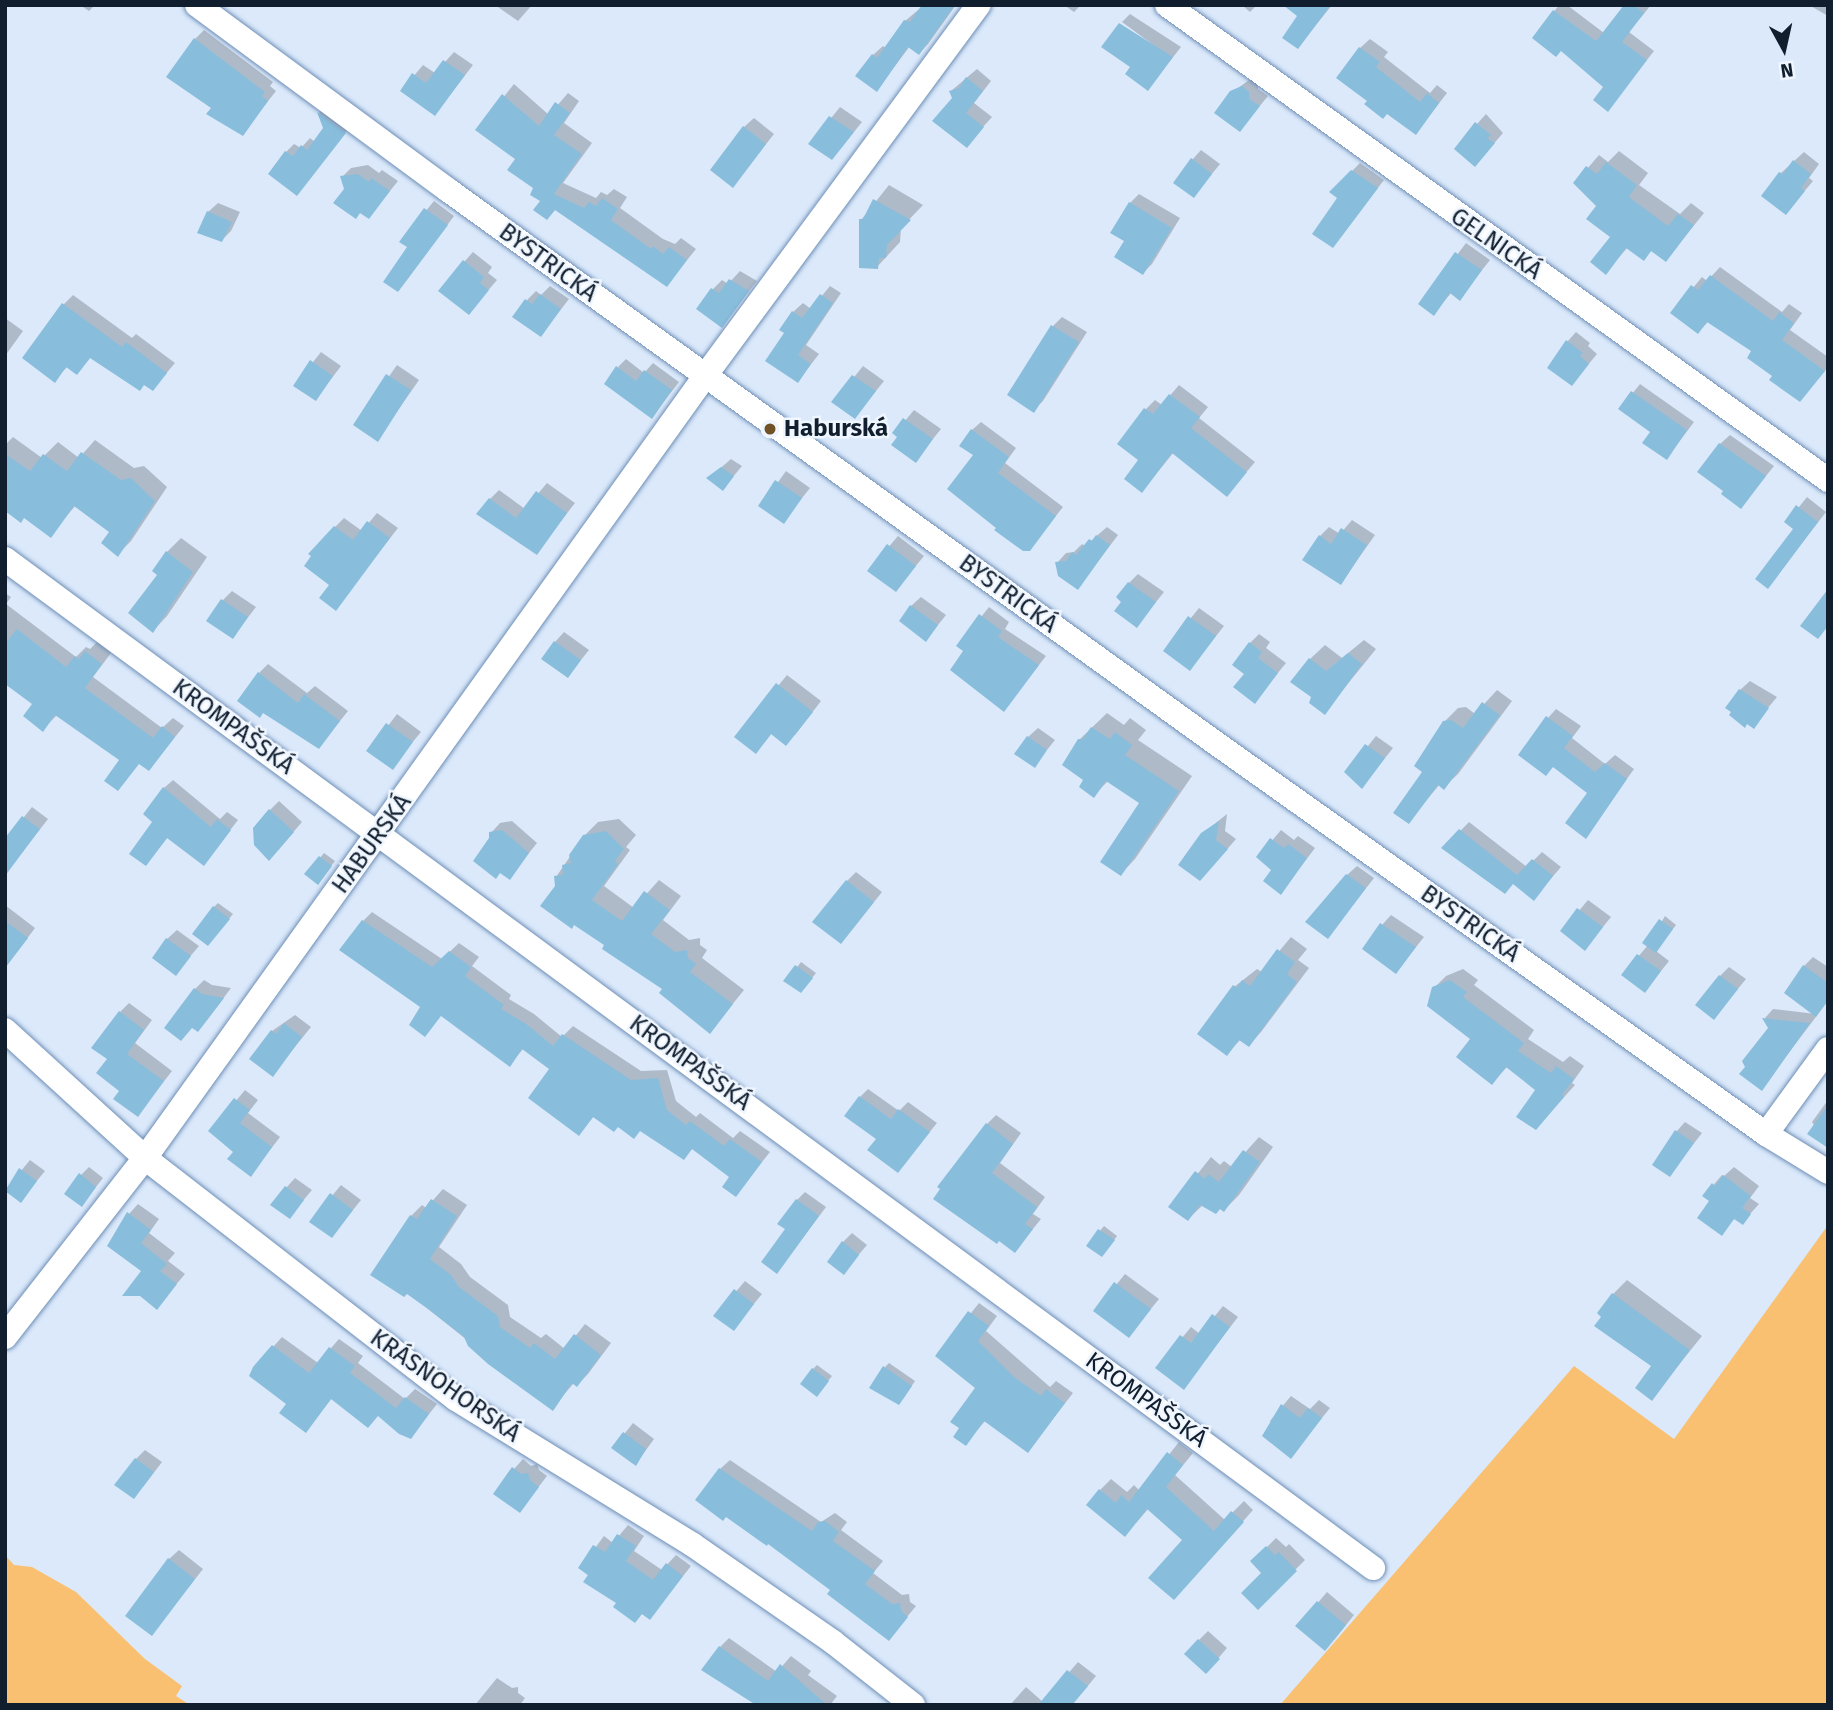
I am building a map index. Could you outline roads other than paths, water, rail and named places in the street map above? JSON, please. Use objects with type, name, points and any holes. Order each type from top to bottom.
[{"type":"street","name":"BYSTRICKÁ","points":[[197,5],[705,376],[1766,1134],[1828,1172]]},
{"type":"street","name":"HABURSKÁ","points":[[5,1336],[145,1158],[380,834],[705,376],[979,5]]},
{"type":"street","name":"GELNICKÁ","points":[[1167,5],[1828,480]]},
{"type":"street","name":"KROMPAŠSKÁ","points":[[5,559],[1373,1568]]},
{"type":"street","name":"KRÁSNOHORSKÁ","points":[[5,1030],[145,1158],[456,1399],[693,1545],[833,1642],[913,1705]]},
{"type":"street","points":[[1766,1134],[1828,1049]]},
{"type":"place","name":"Haburská","points":[[770,429]]}]
